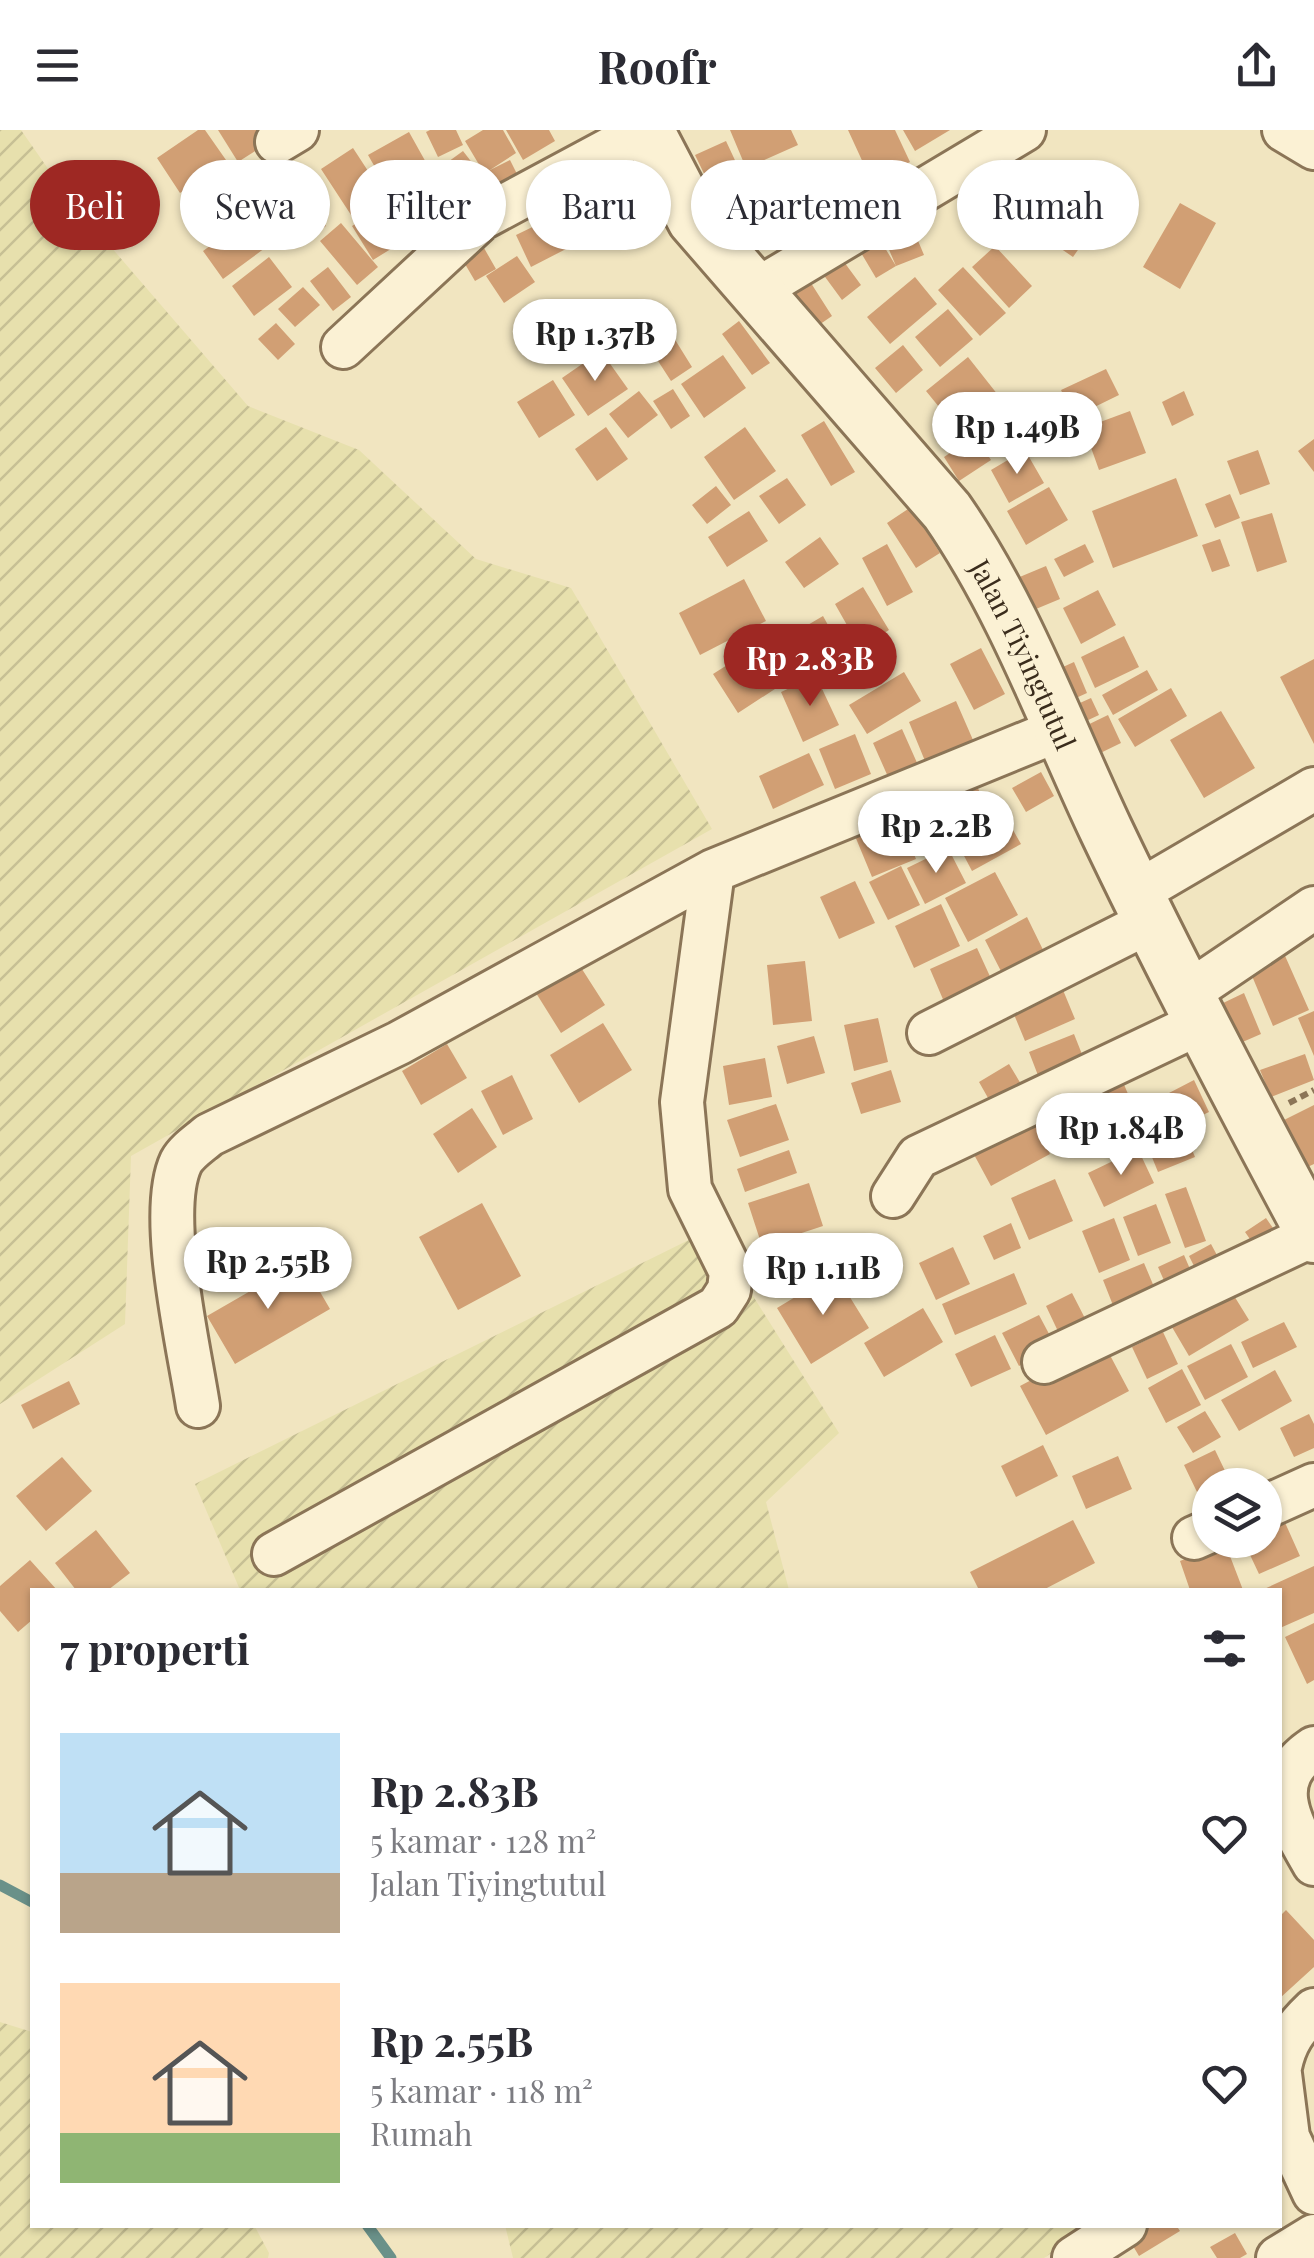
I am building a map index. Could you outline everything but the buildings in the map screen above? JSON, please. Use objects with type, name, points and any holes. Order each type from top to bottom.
[{"type":"street","name":"Jalan Tiyingtutul","points":[[647,130],[694,220],[947,511],[974,550],[1144,907],[1314,1235]]},
{"type":"street","points":[[343,348],[482,218],[647,130]]},
{"type":"street","points":[[755,291],[1024,130]]},
{"type":"street","points":[[1284,130],[1314,148]]},
{"type":"street","points":[[198,1406],[170,1224],[173,1184],[183,1157],[209,1135],[399,1043],[713,871],[1061,729]]},
{"type":"street","points":[[930,1033],[1144,907],[1314,789]]},
{"type":"street","points":[[274,1554],[718,1307],[728,1290],[731,1272],[690,1189],[682,1102],[713,871]]},
{"type":"street","points":[[893,1196],[918,1157],[1195,1008],[1314,908]]},
{"type":"street","points":[[1044,1362],[1314,1235]]},
{"type":"street","points":[[1282,1499],[1314,1485]]},
{"type":"street","points":[[1314,1748],[1301,1757],[1286,1780],[1286,1807],[1314,1864]]},
{"type":"street","points":[[1282,2058],[1284,2046],[1296,2027],[1314,2010]]},
{"type":"street","points":[[1282,2104],[1284,2137],[1314,2192]]},
{"type":"street","points":[[1074,2258],[1119,2228]]},
{"type":"street","points":[[1278,2258],[1314,2236]]},
{"type":"shaded area","points":[[0,130],[21,130],[42,160],[30,160],[30,250],[114,250],[248,406],[359,450],[476,559],[571,588],[712,829],[131,1156],[125,1324],[0,1404]]},
{"type":"shaded area","points":[[711,1229],[839,1433],[766,1502],[788,1588],[239,1588],[195,1484]]},
{"type":"shaded area","points":[[0,2022],[30,2031],[30,2228],[256,2228],[269,2253],[268,2258],[0,2258]]},
{"type":"shaded area","points":[[506,2228],[1089,2228],[1044,2258],[513,2258]]},
{"type":"waterway","points":[[0,1885],[30,1901]]},
{"type":"waterway","points":[[369,2228],[391,2258]]}]
